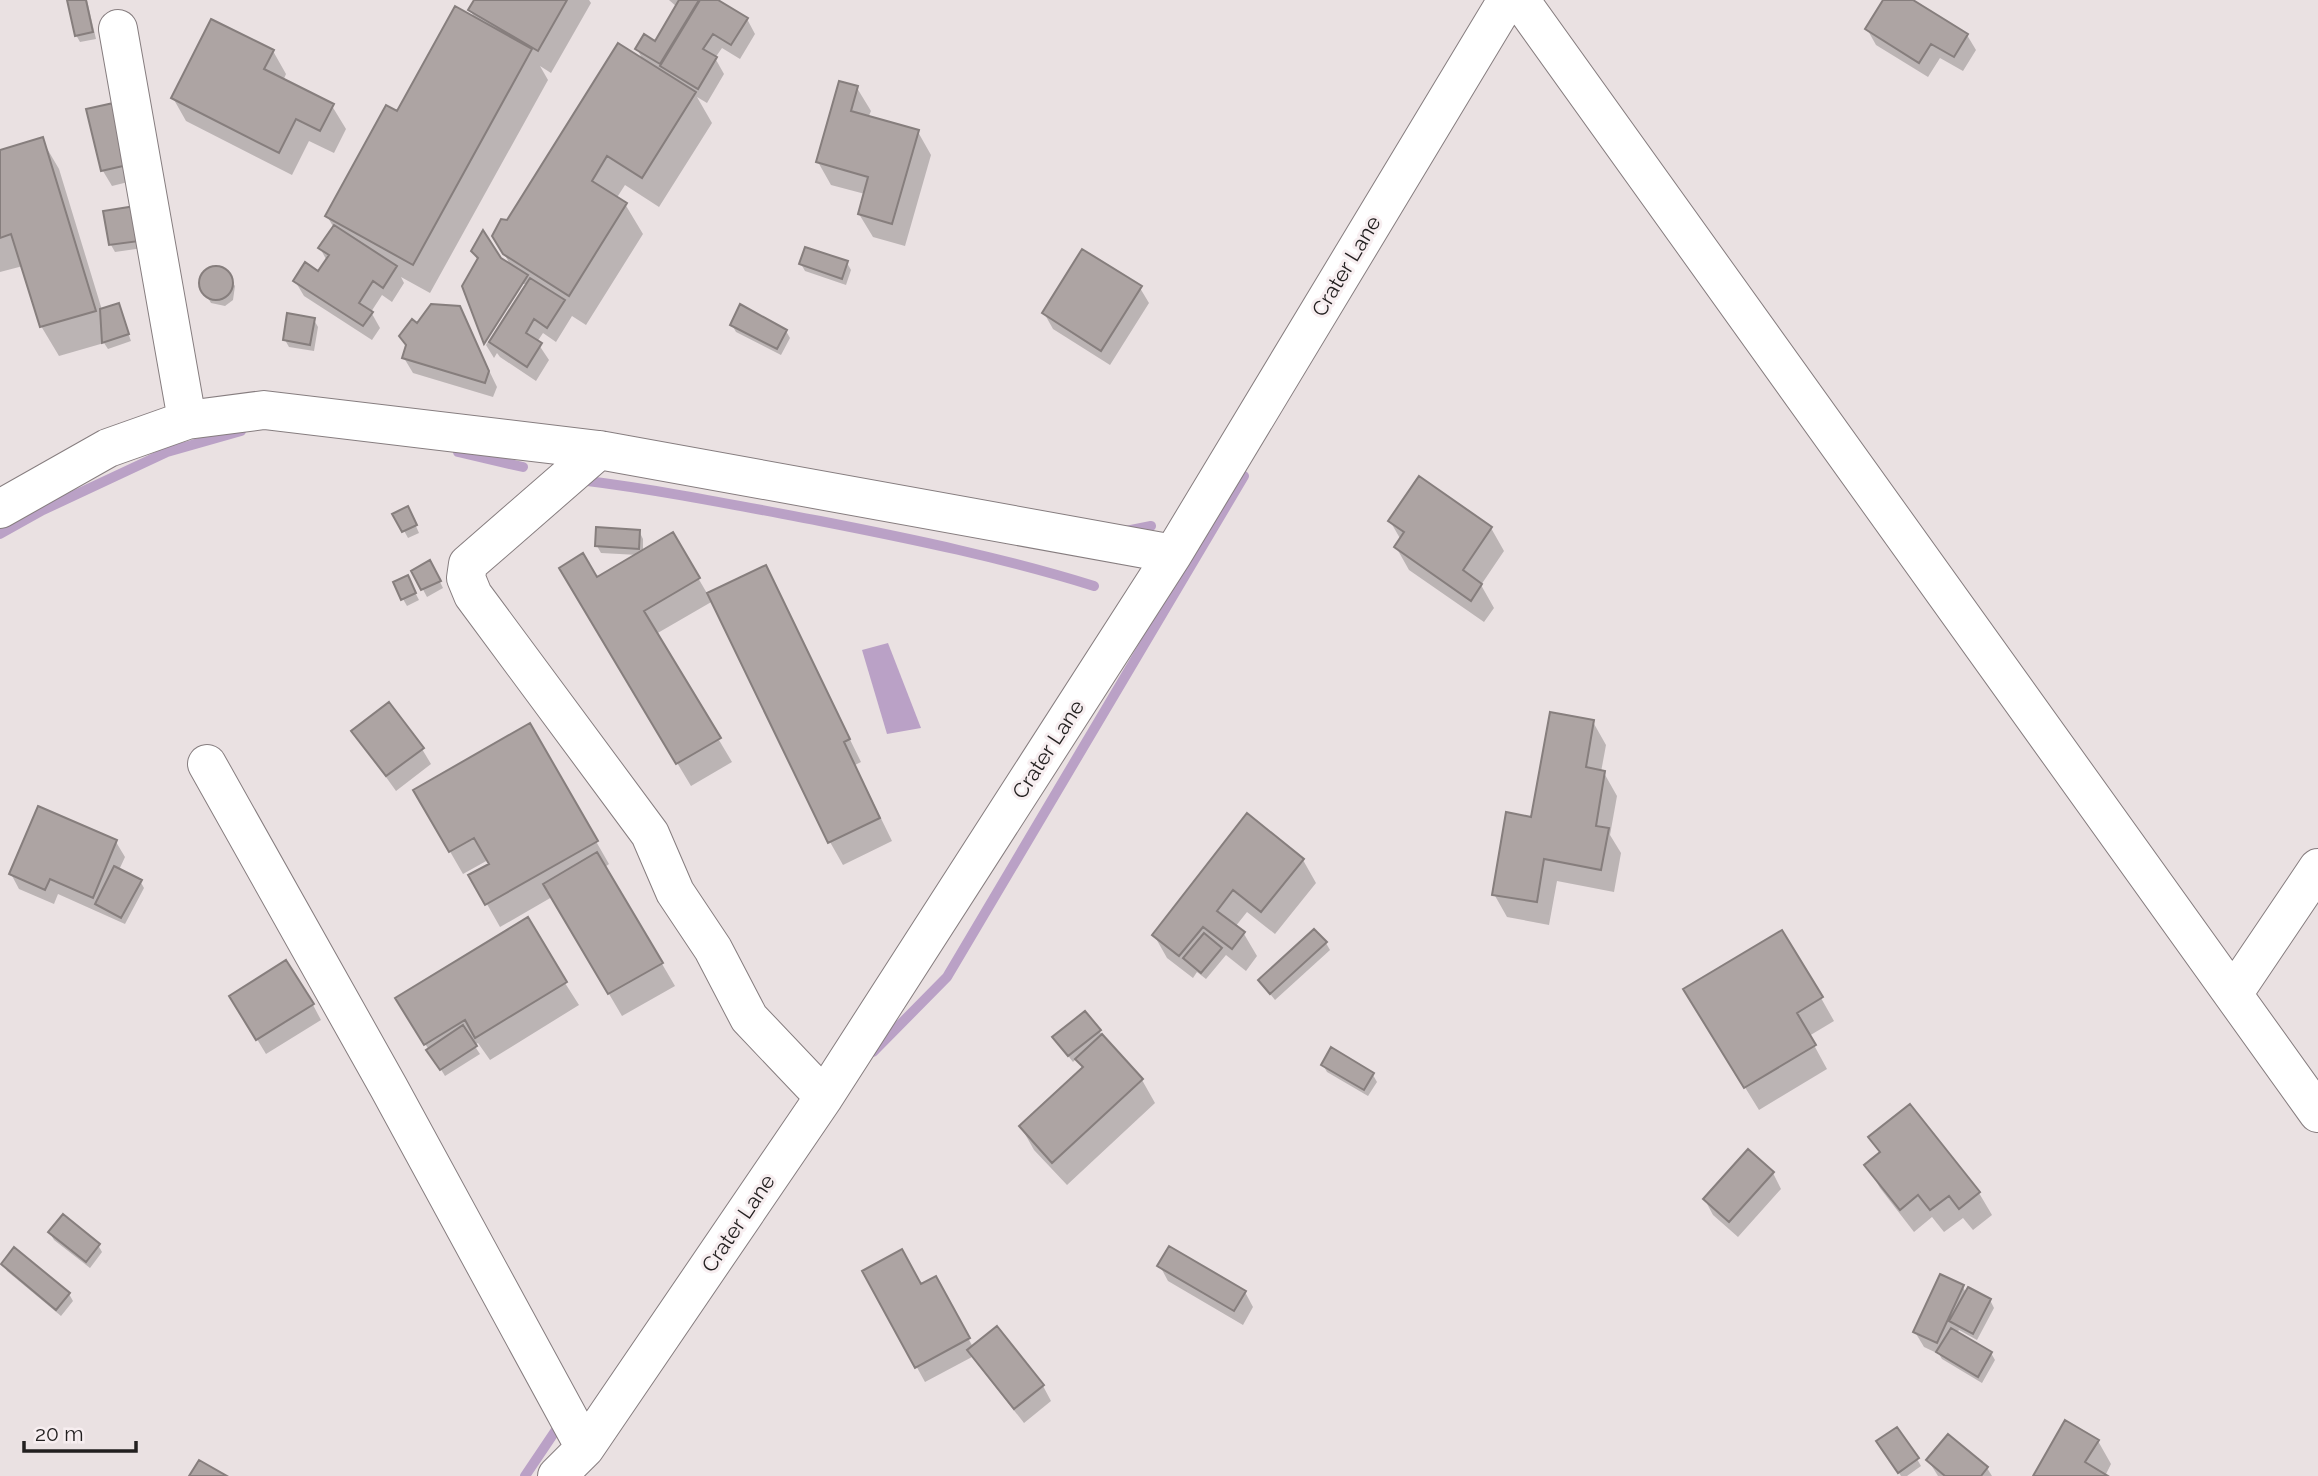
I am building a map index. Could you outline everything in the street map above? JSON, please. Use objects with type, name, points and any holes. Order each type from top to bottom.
[{"type":"street","name":"Crater Lane","points":[[557,1476],[585,1448],[824,1097],[1173,554],[1507,0]]},
{"type":"street","points":[[1520,0],[2318,1114]]},
{"type":"street","points":[[118,29],[187,420]]},
{"type":"street","points":[[0,509],[108,448],[187,420],[264,410],[599,450],[1173,554]]},
{"type":"street","points":[[599,450],[468,564],[466,578],[473,595],[650,834],[676,892],[713,949],[749,1018],[824,1097]]},
{"type":"street","points":[[207,764],[382,1076],[585,1448]]},
{"type":"street","points":[[2233,994],[2318,868]]},
{"type":"shaded area","points":[[888,643],[921,728],[887,734],[862,650]]},
{"type":"building","points":[[67,0],[86,0],[93,32],[75,36]]},
{"type":"building","points":[[474,0],[567,0],[538,51],[468,10]]},
{"type":"building","points":[[679,0],[699,0],[660,64],[635,49],[644,34],[655,41]]},
{"type":"building","points":[[700,0],[718,0],[748,18],[731,45],[713,34],[703,49],[717,57],[698,89],[660,66]]},
{"type":"building","points":[[1883,0],[1913,0],[1968,34],[1954,57],[1931,44],[1919,63],[1865,29]]},
{"type":"building","points":[[455,6],[532,49],[413,265],[325,216],[386,105],[397,111]]},
{"type":"building","points":[[211,19],[274,50],[264,69],[334,104],[320,131],[296,119],[279,153],[171,98]]},
{"type":"building","points":[[618,43],[696,92],[642,178],[607,156],[592,181],[627,203],[569,296],[503,254],[492,236],[501,219],[507,220]]},
{"type":"building","points":[[839,81],[858,86],[851,111],[919,130],[892,224],[858,214],[868,177],[816,162]]},
{"type":"building","points":[[118,102],[132,164],[101,171],[86,109]]},
{"type":"building","points":[[43,137],[96,311],[40,327],[11,234],[0,238],[0,150]]},
{"type":"building","points":[[142,205],[147,240],[109,245],[103,211]]},
{"type":"building","points":[[334,225],[397,266],[383,288],[373,281],[359,303],[373,312],[363,326],[293,281],[305,262],[318,271],[329,255],[318,248]]},
{"type":"building","points":[[483,230],[501,258],[528,275],[484,344],[462,286],[478,258],[471,251]]},
{"type":"building","points":[[805,247],[848,261],[842,279],[799,264]]},
{"type":"building","points":[[1082,249],[1142,286],[1101,351],[1042,313]]},
{"type":"building","points":[[216,266],[228,271],[233,283],[228,295],[216,300],[204,295],[199,283],[204,271]]},
{"type":"building","points":[[530,278],[565,300],[547,328],[534,319],[526,333],[542,343],[527,367],[489,342]]},
{"type":"building","points":[[119,303],[129,334],[102,343],[100,309]]},
{"type":"building","points":[[431,304],[460,306],[489,371],[485,383],[402,358],[406,345],[399,336],[412,319],[417,323]]},
{"type":"building","points":[[740,304],[787,330],[777,349],[730,325]]},
{"type":"building","points":[[287,313],[315,318],[310,345],[283,340]]},
{"type":"building","points":[[1419,476],[1492,527],[1463,570],[1482,584],[1471,601],[1394,547],[1404,532],[1388,521]]},
{"type":"building","points":[[408,506],[417,525],[402,532],[392,514]]},
{"type":"building","points":[[596,527],[640,530],[639,549],[595,546]]},
{"type":"building","points":[[673,532],[700,578],[644,611],[721,738],[676,764],[559,568],[583,553],[597,577]]},
{"type":"building","points":[[430,560],[441,581],[421,590],[411,571]]},
{"type":"building","points":[[766,565],[850,739],[844,742],[880,818],[828,843],[707,593]]},
{"type":"building","points":[[408,575],[416,593],[401,600],[393,582]]},
{"type":"building","points":[[389,702],[424,748],[386,776],[351,731]]},
{"type":"building","points":[[1550,712],[1594,720],[1586,767],[1605,771],[1596,826],[1609,828],[1601,870],[1544,859],[1537,902],[1492,895],[1506,812],[1531,817]]},
{"type":"building","points":[[530,723],[598,841],[485,905],[468,875],[489,864],[474,838],[449,852],[413,790]]},
{"type":"building","points":[[38,806],[117,840],[93,898],[50,879],[45,890],[9,874]]},
{"type":"building","points":[[1247,813],[1304,859],[1261,912],[1233,890],[1217,911],[1245,932],[1232,949],[1203,927],[1179,956],[1152,935]]},
{"type":"building","points":[[597,852],[663,963],[608,994],[543,884]]},
{"type":"building","points":[[114,866],[142,880],[121,918],[95,904]]},
{"type":"building","points":[[528,917],[567,982],[475,1038],[465,1020],[424,1045],[395,998]]},
{"type":"building","points":[[1314,929],[1327,942],[1270,994],[1258,980]]},
{"type":"building","points":[[1782,930],[1823,997],[1797,1013],[1816,1045],[1744,1088],[1683,989]]},
{"type":"building","points":[[1204,933],[1222,948],[1201,973],[1183,958]]},
{"type":"building","points":[[286,960],[314,1004],[256,1040],[229,996]]},
{"type":"building","points":[[1085,1011],[1101,1030],[1068,1056],[1052,1037]]},
{"type":"building","points":[[463,1025],[477,1046],[440,1070],[426,1050]]},
{"type":"building","points":[[1102,1034],[1143,1079],[1052,1163],[1019,1126],[1083,1067],[1075,1059]]},
{"type":"building","points":[[1331,1047],[1374,1073],[1364,1090],[1321,1065]]},
{"type":"building","points":[[1910,1104],[1980,1192],[1959,1209],[1949,1196],[1930,1210],[1918,1195],[1900,1210],[1864,1165],[1880,1152],[1868,1137]]},
{"type":"building","points":[[1748,1149],[1774,1172],[1729,1222],[1703,1199]]},
{"type":"building","points":[[63,1214],[100,1244],[86,1262],[48,1232]]},
{"type":"building","points":[[1169,1246],[1246,1291],[1234,1311],[1157,1266]]},
{"type":"building","points":[[14,1247],[70,1293],[56,1310],[1,1264]]},
{"type":"building","points":[[902,1249],[921,1284],[936,1276],[970,1338],[915,1368],[862,1271]]},
{"type":"building","points":[[1940,1274],[1964,1285],[1937,1343],[1913,1332]]},
{"type":"building","points":[[1968,1287],[1991,1299],[1973,1334],[1949,1321]]},
{"type":"building","points":[[997,1326],[1044,1385],[1014,1409],[967,1350]]},
{"type":"building","points":[[1951,1328],[1992,1352],[1978,1377],[1936,1352]]},
{"type":"building","points":[[2065,1420],[2099,1440],[2085,1462],[2108,1476],[2033,1476]]},
{"type":"building","points":[[1897,1427],[1919,1458],[1898,1473],[1876,1441]]},
{"type":"building","points":[[1948,1434],[1988,1467],[1981,1476],[1945,1476],[1926,1460]]},
{"type":"building","points":[[199,1460],[227,1476],[189,1476]]},
{"type":"waterway","points":[[0,534],[43,510],[167,452],[241,431]]},
{"type":"waterway","points":[[458,452],[523,467]]},
{"type":"waterway","points":[[873,1052],[947,977],[1244,476]]},
{"type":"waterway","points":[[580,480],[700,499],[889,535],[992,558],[1094,586]]},
{"type":"waterway","points":[[1126,531],[1151,526]]},
{"type":"waterway","points":[[525,1476],[562,1421]]}]
